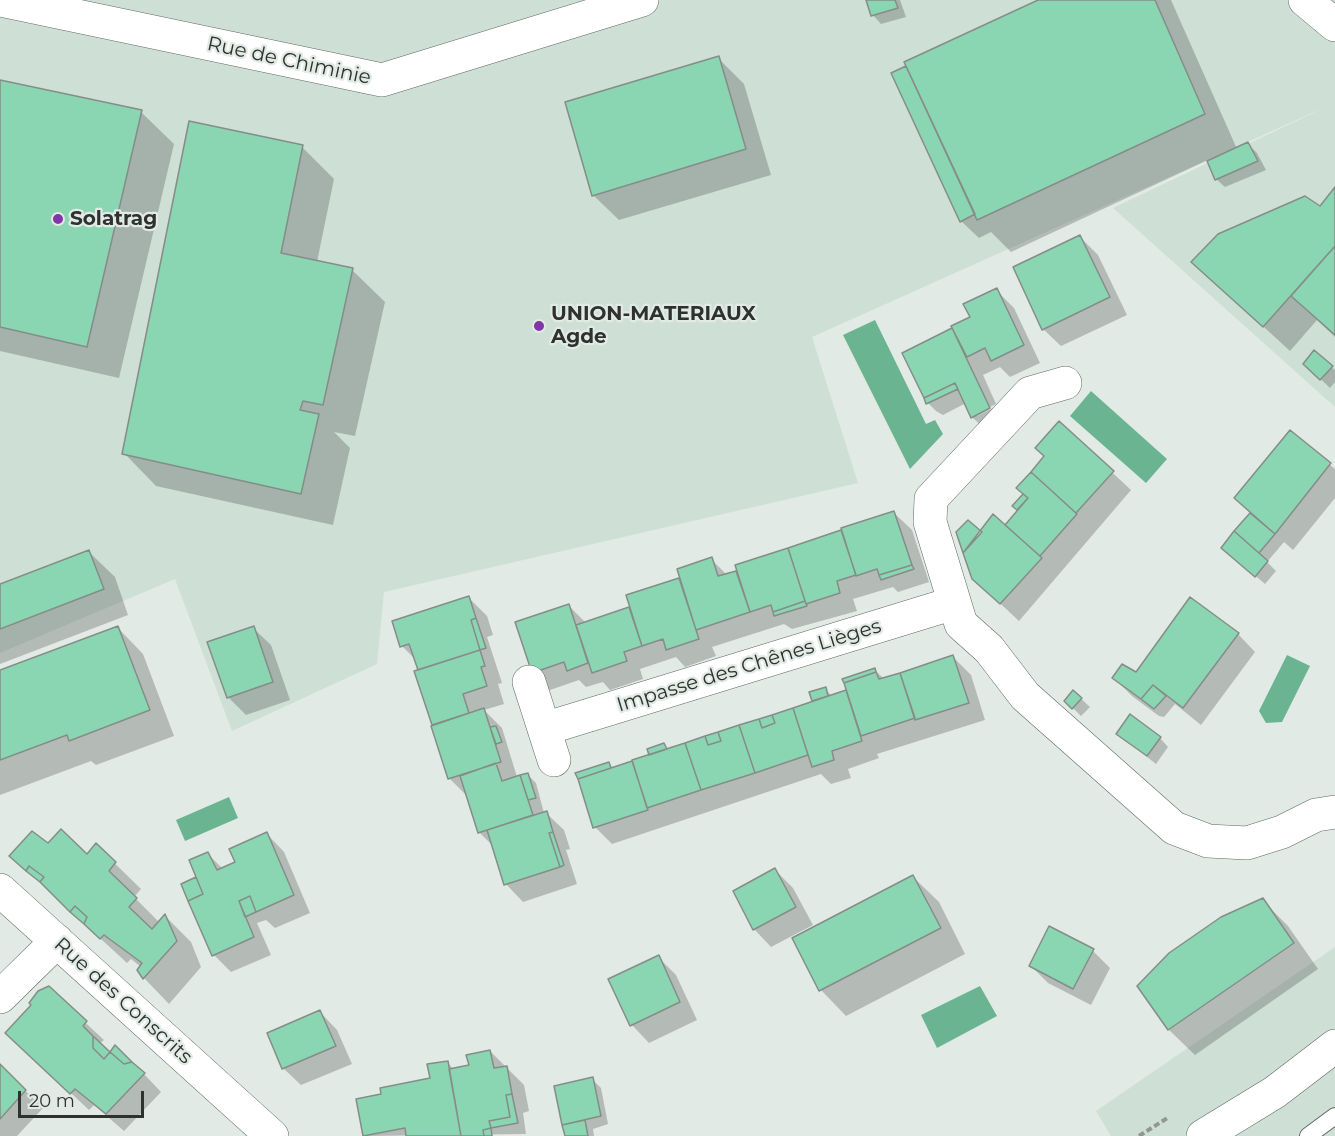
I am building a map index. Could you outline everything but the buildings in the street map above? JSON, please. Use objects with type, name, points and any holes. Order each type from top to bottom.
[{"type":"street","name":"Rue de Chiminie","points":[[1,0],[382,80],[642,0]]},
{"type":"street","points":[[1305,0],[1335,24]]},
{"type":"street","points":[[1065,383],[1030,393],[931,499],[930,522],[961,624],[989,649],[1025,696],[1174,828],[1208,841],[1247,843],[1282,832],[1317,815],[1335,812]]},
{"type":"street","name":"Impasse des Chênes Lièges","points":[[544,729],[954,603]]},
{"type":"street","points":[[529,682],[554,760]]},
{"type":"street","name":"Rue des Conscrits","points":[[0,890],[272,1136]]},
{"type":"street","points":[[0,997],[57,941]]},
{"type":"street","points":[[1203,1136],[1275,1092],[1335,1046]]},
{"type":"street","points":[[1275,1092],[1335,1066]]},
{"type":"lane","points":[[1308,1136],[1335,1116]]},
{"type":"shaded area","points":[[0,0],[1335,0],[1335,407],[1113,208],[1330,105],[812,337],[858,483],[384,592],[377,664],[232,731],[175,579],[0,653]]},
{"type":"shaded area","points":[[875,320],[926,424],[935,420],[943,434],[910,469],[843,335]]},
{"type":"shaded area","points":[[1091,391],[1167,459],[1146,483],[1070,416]]},
{"type":"shaded area","points":[[1287,655],[1310,666],[1282,722],[1266,723],[1259,711]]},
{"type":"shaded area","points":[[229,797],[238,818],[185,841],[176,820]]},
{"type":"shaded area","points":[[1335,947],[1335,1136],[1111,1136],[1096,1111]]},
{"type":"shaded area","points":[[980,986],[997,1016],[937,1048],[921,1015]]},
{"type":"place","name":"Solatrag","points":[[58,219]]},
{"type":"place","name":"UNION-MATERIAUX Agde","points":[[539,326]]}]
